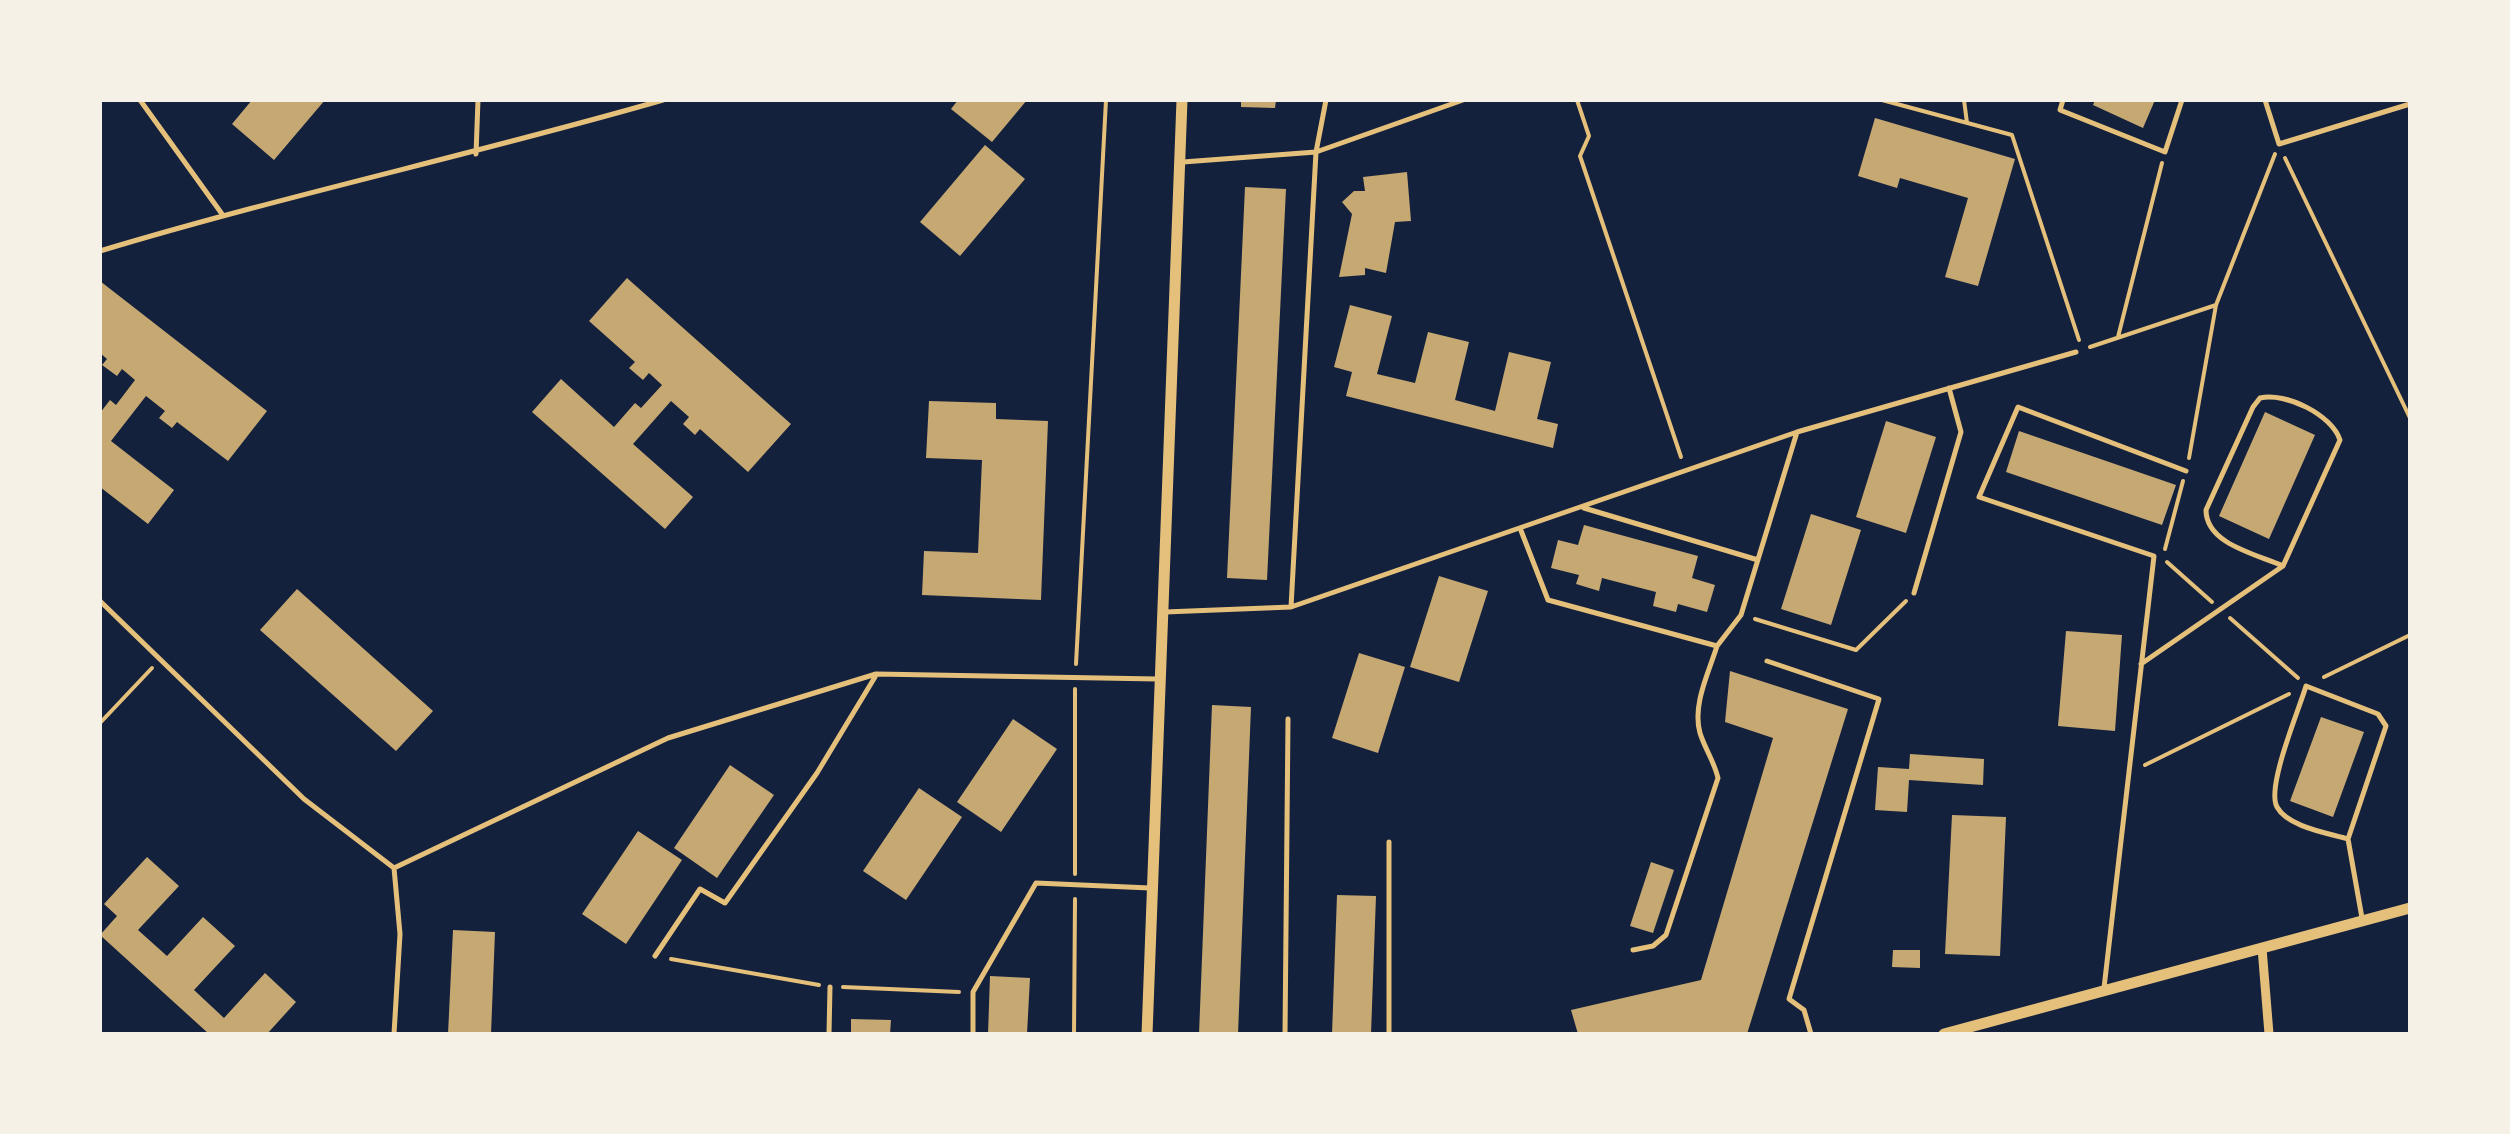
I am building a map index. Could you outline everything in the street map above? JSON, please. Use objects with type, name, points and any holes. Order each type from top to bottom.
[{"type":"street","points":[[1147,1034],[1182,100]]},
{"type":"street","points":[[1944,1034],[2410,908]]},
{"type":"street","points":[[2262,948],[2269,1034]]},
{"type":"lane","points":[[140,100],[222,214]]},
{"type":"lane","points":[[476,154],[478,100]]},
{"type":"lane","points":[[100,251],[222,214],[476,154],[663,100]]},
{"type":"lane","points":[[1291,607],[1316,152],[1326,100]]},
{"type":"lane","points":[[1180,162],[1316,152],[1463,100]]},
{"type":"lane","points":[[2063,100],[2060,110],[2165,152],[2182,100]]},
{"type":"lane","points":[[2266,100],[2279,144],[2410,104]]},
{"type":"lane","points":[[1163,612],[1291,607],[1797,432],[2076,352]]},
{"type":"lane","points":[[1914,593],[1961,432],[1950,388]]},
{"type":"lane","points":[[2141,664],[2283,566],[2340,440],[2336,427],[2325,418],[2273,395],[2260,398],[2253,407],[2206,510],[2206,524],[2215,536],[2283,566]]},
{"type":"lane","points":[[2103,991],[2154,556],[1979,496],[2018,408],[2186,470]]},
{"type":"lane","points":[[1633,950],[1653,946],[1666,936],[1718,778],[1713,756],[1700,732],[1699,702],[1717,646],[1741,614],[1797,432]]},
{"type":"lane","points":[[1581,507],[1758,560]]},
{"type":"lane","points":[[1520,528],[1548,600],[1717,646]]},
{"type":"lane","points":[[100,601],[304,799],[394,868],[400,934],[394,1034]]},
{"type":"lane","points":[[1768,662],[1879,699],[1789,999],[1804,1010],[1812,1034]]},
{"type":"lane","points":[[655,956],[700,889],[725,903],[817,773],[876,674]]},
{"type":"lane","points":[[394,868],[668,738],[876,674],[1160,679]]},
{"type":"lane","points":[[2348,839],[2291,820],[2277,808],[2274,790],[2306,686],[2378,714],[2386,726],[2348,839],[2362,921]]},
{"type":"lane","points":[[1285,1034],[1288,718]]},
{"type":"lane","points":[[1389,1034],[1390,842]]},
{"type":"lane","points":[[973,1034],[973,992],[1036,883],[1153,888]]},
{"type":"lane","points":[[829,1034],[830,987]]},
{"type":"path","points":[[1074,1034],[1076,678],[1106,100]]},
{"type":"path","points":[[1576,100],[1589,136],[1580,156],[1685,470]]},
{"type":"path","points":[[1882,100],[2012,135],[2082,350],[2216,305]]},
{"type":"path","points":[[1964,100],[1967,123]]},
{"type":"path","points":[[2162,558],[2186,470],[2216,305],[2279,144]]},
{"type":"path","points":[[2279,144],[2410,418]]},
{"type":"path","points":[[2118,337],[2165,152]]},
{"type":"path","points":[[2181,574],[2306,686]]},
{"type":"path","points":[[1741,614],[1856,650],[1914,593]]},
{"type":"path","points":[[2128,773],[2410,636]]},
{"type":"path","points":[[100,722],[162,658]]},
{"type":"path","points":[[655,956],[830,987],[973,992]]},
{"type":"building","points":[[252,100],[325,100],[274,160],[232,124]]},
{"type":"building","points":[[958,100],[1027,100],[992,142],[951,109]]},
{"type":"building","points":[[1241,100],[1276,100],[1275,108],[1241,107]]},
{"type":"building","points":[[2095,100],[2155,100],[2143,128],[2093,105]]},
{"type":"building","points":[[1875,118],[2015,159],[1978,286],[1945,277],[1968,198],[1900,178],[1897,188],[1858,176]]},
{"type":"building","points":[[985,145],[1025,179],[960,256],[920,222]]},
{"type":"building","points":[[1407,172],[1411,221],[1395,222],[1386,273],[1365,268],[1365,275],[1339,277],[1352,214],[1342,202],[1354,191],[1365,191],[1363,177]]},
{"type":"building","points":[[1245,187],[1286,189],[1267,580],[1227,578]]},
{"type":"building","points":[[627,278],[791,424],[748,472],[700,429],[695,435],[683,424],[689,417],[671,401],[633,444],[693,497],[665,529],[532,412],[561,379],[614,427],[635,403],[641,408],[662,385],[649,373],[643,380],[629,368],[635,362],[589,321]]},
{"type":"building","points":[[100,281],[267,411],[228,461],[177,422],[172,428],[159,418],[165,411],[146,396],[111,441],[174,490],[148,524],[100,487],[100,413],[110,400],[116,405],[135,380],[122,369],[117,376],[102,365],[107,359],[100,353]]},
{"type":"building","points":[[1350,305],[1392,316],[1377,374],[1415,383],[1428,332],[1469,342],[1455,400],[1495,411],[1509,352],[1551,362],[1537,419],[1558,424],[1553,448],[1346,396],[1352,372],[1334,367]]},
{"type":"building","points":[[929,401],[996,403],[996,419],[1048,421],[1041,600],[922,595],[924,551],[978,553],[982,460],[926,458]]},
{"type":"building","points":[[2265,412],[2315,435],[2269,539],[2219,516]]},
{"type":"building","points":[[1886,421],[1936,437],[1906,533],[1856,517]]},
{"type":"building","points":[[2019,431],[2176,485],[2162,525],[2006,472]]},
{"type":"building","points":[[1811,514],[1861,530],[1831,625],[1781,609]]},
{"type":"building","points":[[1584,525],[1698,556],[1692,578],[1715,585],[1707,612],[1678,604],[1676,612],[1653,606],[1656,592],[1602,578],[1599,591],[1576,584],[1579,575],[1551,568],[1558,540],[1578,545]]},
{"type":"building","points":[[1439,576],[1488,591],[1459,682],[1410,667]]},
{"type":"building","points":[[297,589],[433,711],[396,751],[260,630]]},
{"type":"building","points":[[2066,631],[2122,635],[2115,731],[2058,726]]},
{"type":"building","points":[[1359,653],[1405,667],[1378,753],[1332,738]]},
{"type":"building","points":[[1730,671],[1848,709],[1747,1034],[1578,1034],[1571,1010],[1701,980],[1773,738],[1725,722]]},
{"type":"building","points":[[1212,705],[1251,707],[1238,1034],[1199,1034]]},
{"type":"building","points":[[2321,717],[2364,732],[2333,817],[2290,801]]},
{"type":"building","points":[[1013,719],[1057,749],[1001,832],[957,802]]},
{"type":"building","points":[[1910,754],[1984,759],[1983,785],[1909,780],[1907,812],[1875,810],[1878,767],[1909,769]]},
{"type":"building","points":[[730,765],[774,795],[717,878],[674,848]]},
{"type":"building","points":[[919,788],[962,817],[906,900],[863,871]]},
{"type":"building","points":[[1952,815],[2006,817],[2000,956],[1945,954]]},
{"type":"building","points":[[638,831],[682,860],[626,944],[582,914]]},
{"type":"building","points":[[147,857],[179,886],[138,930],[167,956],[203,917],[235,946],[194,990],[224,1018],[265,973],[296,1002],[267,1034],[209,1034],[100,935],[117,916],[104,904]]},
{"type":"building","points":[[1651,862],[1674,870],[1653,933],[1630,926]]},
{"type":"building","points":[[1337,895],[1376,896],[1371,1034],[1332,1034]]},
{"type":"building","points":[[453,930],[495,932],[491,1034],[448,1034]]},
{"type":"building","points":[[1893,950],[1920,950],[1920,968],[1892,967]]},
{"type":"building","points":[[990,976],[1030,978],[1027,1034],[988,1034]]},
{"type":"building","points":[[851,1019],[891,1020],[890,1034],[851,1034]]}]
